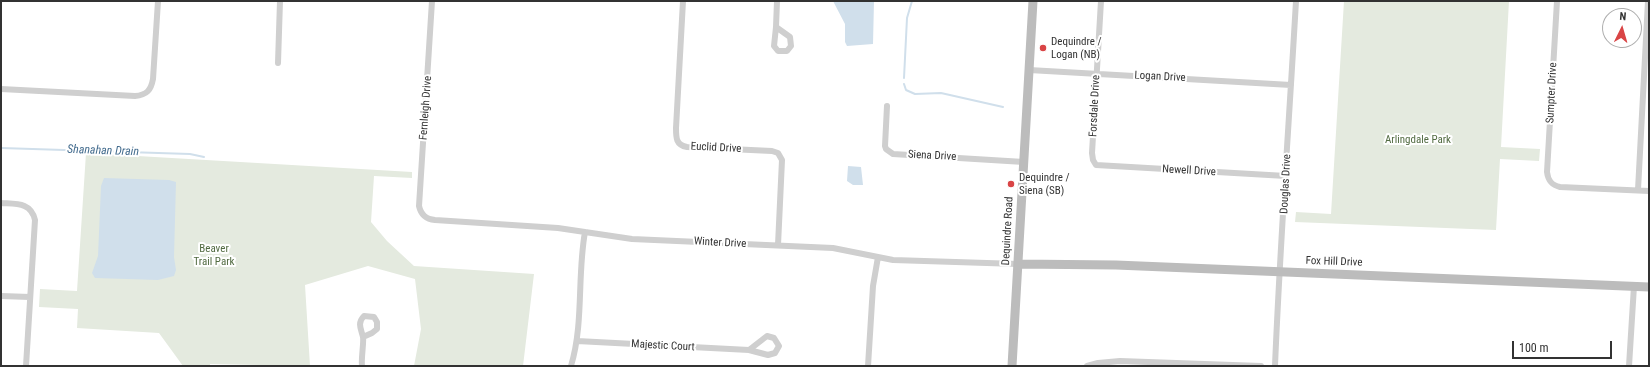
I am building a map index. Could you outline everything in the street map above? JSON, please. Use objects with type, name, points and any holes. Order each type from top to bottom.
[{"type":"street","points":[[1,89],[136,96],[147,93],[151,89],[153,79],[158,1]]},
{"type":"street","points":[[278,63],[280,1]]},
{"type":"street","name":"Fernleigh Drive","points":[[423,215],[420,206],[432,1]]},
{"type":"street","name":"Euclid Drive","points":[[683,1],[676,135],[677,141],[681,145],[687,147],[772,151],[778,153],[782,160],[778,245]]},
{"type":"street","points":[[776,27],[777,1]]},
{"type":"street","name":"Dequindre Road","points":[[1012,366],[1033,1]]},
{"type":"street","name":"Forsdale Drive","points":[[1094,162],[1092,153],[1101,1]]},
{"type":"street","name":"Douglas Drive","points":[[1275,366],[1279,272],[1296,1]]},
{"type":"street","name":"Sumpter Drive","points":[[1557,1],[1547,172],[1551,183],[1560,187],[1638,190]]},
{"type":"street","points":[[1648,1],[1638,190],[1649,191]]},
{"type":"street","name":"Logan Drive","points":[[1029,70],[1291,85]]},
{"type":"street","name":"Siena Drive","points":[[887,106],[884,146],[893,154],[1024,162]]},
{"type":"street","name":"Newell Drive","points":[[1094,162],[1096,165],[1104,166],[1286,176]]},
{"type":"street","points":[[1,203],[22,204],[32,211],[35,220],[26,366]]},
{"type":"street","name":"Winter Drive","points":[[423,215],[435,220],[550,227],[632,239],[841,249],[878,257],[921,262],[1018,264]]},
{"type":"street","points":[[571,366],[577,341],[581,263],[585,232]]},
{"type":"street","points":[[868,366],[873,286],[878,257]]},
{"type":"street","name":"Fox Hill Drive","points":[[1018,264],[1116,264],[1649,287]]},
{"type":"street","points":[[1630,366],[1634,286]]},
{"type":"street","points":[[1,296],[30,297]]},
{"type":"street","name":"Majestic Court","points":[[577,341],[749,350],[768,355],[775,353],[779,346],[774,338],[767,336],[749,350]]},
{"type":"street","points":[[362,366],[363,337]]},
{"type":"street","points":[[1087,366],[1098,363],[1120,361],[1261,366]]},
{"type":"green space","name":"Arlingdale Park","points":[[1344,1],[1509,1],[1501,147],[1540,149],[1539,161],[1500,159],[1496,230],[1295,222],[1296,212],[1331,214]]},
{"type":"green space","name":"Beaver Trail Park","points":[[86,153],[412,172],[412,178],[374,176],[371,222],[387,241],[414,266],[534,274],[523,366],[414,366],[421,329],[415,279],[368,266],[305,285],[310,366],[210,364],[210,366],[183,366],[159,333],[77,328],[78,309],[39,307],[40,289],[77,291]]},
{"type":"water","points":[[833,1],[874,1],[873,44],[847,46],[845,42],[845,24]]},
{"type":"water","points":[[848,166],[861,167],[863,185],[853,185],[847,181]]},
{"type":"water","points":[[104,178],[169,180],[176,182],[174,257],[176,270],[174,276],[158,280],[95,278],[92,273],[98,256],[101,186]]},
{"type":"waterway","points":[[904,78],[907,18],[912,1]]},
{"type":"waterway","points":[[904,84],[906,90],[915,94],[941,93],[1003,107]]},
{"type":"waterway","name":"Shanahan Drain","points":[[1,148],[190,154],[204,157]]},
{"type":"place","name":"Dequindre / Logan (NB)","points":[[1043,48]]},
{"type":"place","name":"Dequindre / Siena (SB)","points":[[1011,184]]}]
